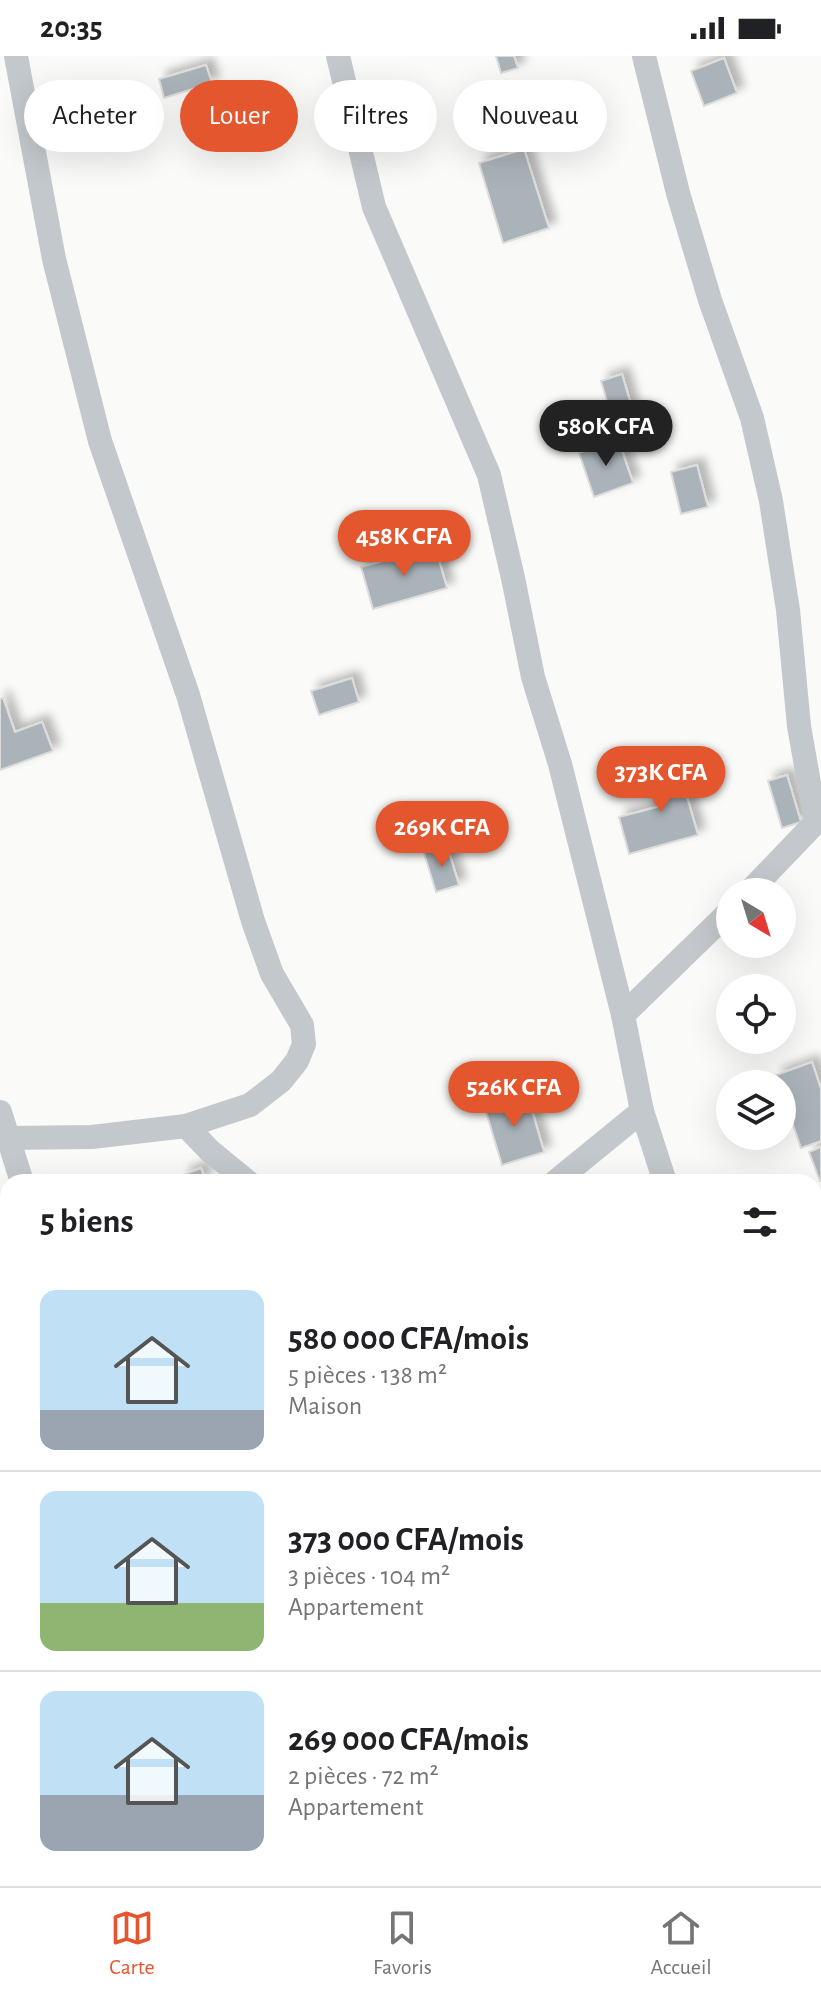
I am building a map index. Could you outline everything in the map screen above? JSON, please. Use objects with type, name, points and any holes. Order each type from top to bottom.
[{"type":"street","points":[[8,1138],[92,1137],[186,1126],[250,1105],[281,1081],[297,1061],[304,1044],[302,1025],[272,974],[257,934],[188,695],[100,441],[54,259],[16,56]]},
{"type":"street","points":[[338,56],[374,207],[435,356],[489,475],[533,677],[560,764],[623,1015],[642,1111],[662,1174]]},
{"type":"street","points":[[644,56],[678,193],[710,300],[752,418],[771,501],[788,610],[799,726],[818,820],[762,878]]},
{"type":"street","points":[[623,1015],[716,925]]},
{"type":"street","points":[[565,1174],[642,1111]]},
{"type":"street","points":[[0,1112],[19,1174]]},
{"type":"street","points":[[186,1126],[238,1174]]},
{"type":"building","points":[[496,56],[514,56],[518,68],[501,73]]},
{"type":"building","points":[[724,58],[737,93],[704,106],[691,71]]},
{"type":"building","points":[[206,65],[211,80],[180,80],[180,93],[164,98],[164,80],[159,79]]},
{"type":"building","points":[[514,152],[525,152],[549,228],[503,243],[479,163]]},
{"type":"building","points":[[622,374],[632,408],[611,415],[601,381]]},
{"type":"building","points":[[618,439],[633,483],[594,497],[579,453]]},
{"type":"building","points":[[697,465],[708,507],[681,514],[671,472]]},
{"type":"building","points":[[435,547],[447,588],[373,609],[361,567]]},
{"type":"building","points":[[352,678],[359,702],[319,715],[311,691]]},
{"type":"building","points":[[3,698],[15,732],[42,722],[53,751],[0,770],[0,699]]},
{"type":"building","points":[[676,759],[698,835],[629,854],[619,817],[661,806],[650,767]]},
{"type":"building","points":[[787,775],[801,822],[782,828],[768,781]]},
{"type":"building","points":[[447,846],[459,885],[436,892],[424,853]]},
{"type":"building","points":[[812,1062],[821,1089],[821,1141],[801,1148],[796,1133],[796,1070],[790,1070]]},
{"type":"building","points":[[527,1093],[544,1152],[502,1165],[484,1105]]},
{"type":"building","points":[[821,1147],[821,1174],[817,1174],[809,1152]]},
{"type":"building","points":[[201,1168],[203,1174],[186,1174]]}]
